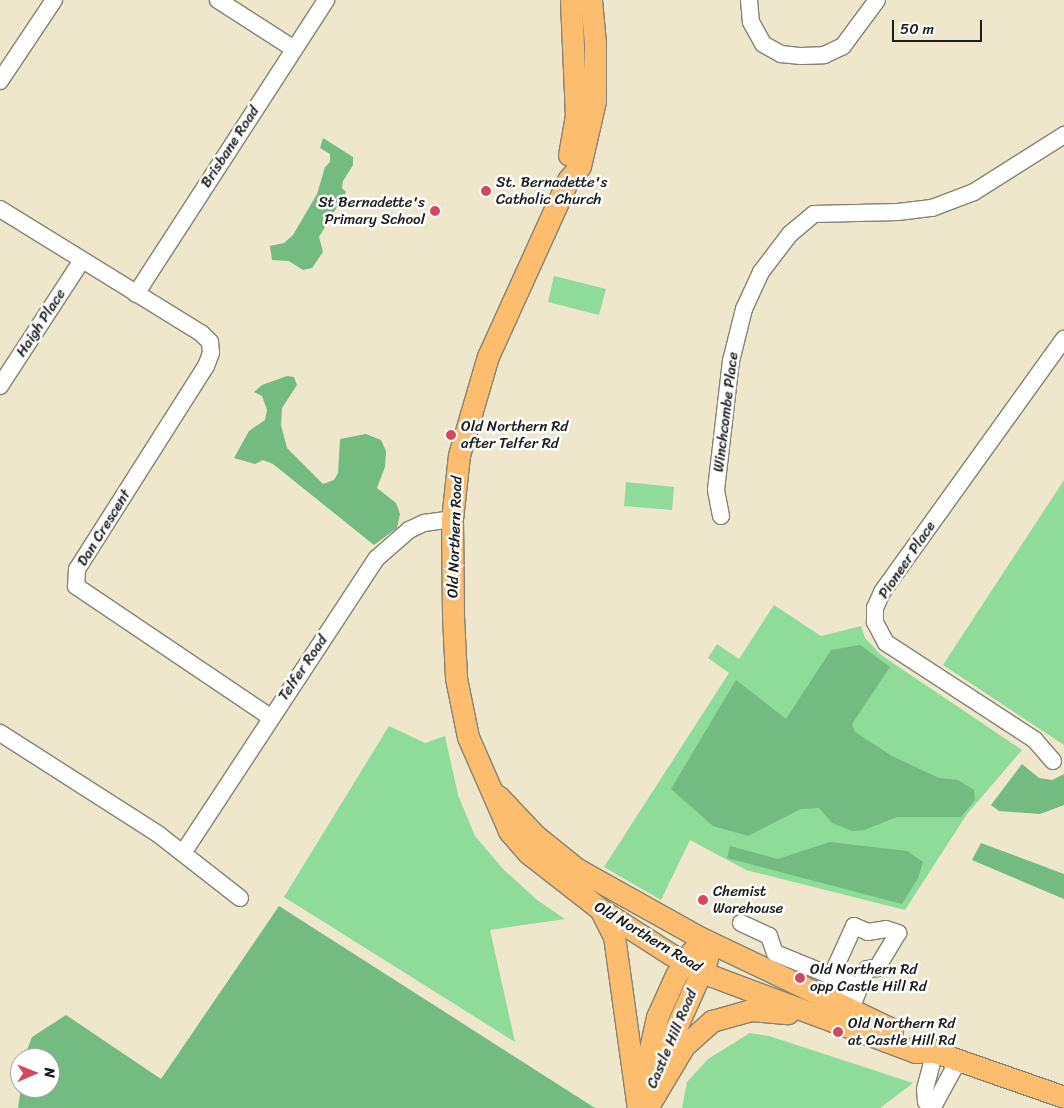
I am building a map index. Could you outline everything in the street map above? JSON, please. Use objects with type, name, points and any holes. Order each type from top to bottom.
[{"type":"main road","name":"Old Northern Road","points":[[568,180],[567,160],[576,116],[572,0]]},
{"type":"main road","name":"Old Northern Road","points":[[591,0],[595,43],[595,101],[580,166],[568,180],[501,325],[476,390],[459,455],[452,519],[453,616],[459,705],[468,737],[509,831],[528,853],[600,909],[693,966],[823,1018],[915,1052],[935,1052]]},
{"type":"main road","name":"Old Northern Road","points":[[491,790],[536,836],[577,869],[707,941],[847,1010],[917,1039],[935,1052],[1064,1097]]},
{"type":"main road","points":[[600,909],[614,936],[642,1108]]},
{"type":"main road","name":"Castle Hill Road","points":[[642,1108],[665,1050],[693,966],[707,941]]},
{"type":"main road","points":[[642,1108],[684,1046],[712,1022],[759,1010],[823,1018]]},
{"type":"street","points":[[0,81],[54,0]]},
{"type":"street","points":[[218,0],[294,49]]},
{"type":"street","name":"Brisbane Road","points":[[136,294],[326,0]]},
{"type":"street","points":[[750,0],[752,22],[763,44],[781,54],[802,56],[824,55],[843,46],[877,0]]},
{"type":"street","name":"Winchcombe Place","points":[[721,516],[716,490],[725,398],[735,344],[744,309],[761,272],[790,234],[814,214],[898,212],[932,208],[974,192],[1064,135]]},
{"type":"street","points":[[0,209],[136,294]]},
{"type":"street","name":"Haigh Place","points":[[0,386],[82,260]]},
{"type":"street","name":"Dan Crescent","points":[[136,294],[202,333],[212,348],[206,366],[77,569],[76,586],[270,717]]},
{"type":"street","name":"Pioneer Place","points":[[1053,761],[1035,740],[886,643],[875,622],[875,608],[882,592],[1064,339]]},
{"type":"street","name":"Telfer Road","points":[[182,853],[270,717],[388,546],[424,523],[452,519]]},
{"type":"street","points":[[0,733],[182,853],[240,898]]},
{"type":"street","points":[[741,923],[769,936],[776,953],[853,988],[847,1010]]},
{"type":"street","points":[[831,977],[854,926],[868,932],[886,929],[898,934],[877,968],[867,969],[847,1010]]},
{"type":"street","points":[[929,1106],[925,1089],[935,1052]]},
{"type":"street","points":[[929,1106],[958,1061]]},
{"type":"green space","points":[[323,138],[353,157],[353,165],[343,181],[342,188],[346,192],[319,237],[323,252],[312,268],[303,270],[289,261],[272,260],[270,246],[284,243],[293,235],[317,194],[325,167],[330,162],[330,154],[320,148]]},
{"type":"green space","points":[[554,276],[606,289],[599,315],[548,302]]},
{"type":"green space","points":[[287,376],[294,377],[297,385],[282,408],[281,425],[287,448],[323,484],[334,480],[338,473],[340,439],[366,434],[381,440],[386,451],[385,467],[377,488],[396,503],[400,514],[397,528],[374,545],[273,464],[263,460],[255,464],[234,458],[249,431],[265,420],[267,410],[262,396],[254,392],[262,385]]},
{"type":"green space","points":[[1064,480],[1064,745],[943,665]]},
{"type":"green space","points":[[626,482],[674,487],[672,510],[624,506]]},
{"type":"green space","points":[[774,605],[821,636],[861,626],[865,638],[881,655],[1022,750],[967,814],[905,910],[746,870],[690,840],[661,900],[604,867],[729,673],[708,658],[717,644],[739,659]]},
{"type":"green space","points":[[860,645],[890,667],[852,724],[855,732],[892,756],[939,778],[958,780],[974,790],[975,800],[961,817],[897,817],[864,830],[852,831],[832,823],[819,808],[801,809],[748,836],[713,826],[671,789],[736,680],[786,719],[831,650]]},
{"type":"green space","points":[[389,726],[425,743],[445,736],[458,795],[475,836],[503,869],[537,900],[565,919],[490,930],[515,1042],[284,897]]},
{"type":"green space","points":[[1022,764],[1039,778],[1052,780],[1064,774],[1064,805],[1040,814],[999,811],[991,805]]},
{"type":"green space","points":[[830,842],[907,851],[923,862],[918,878],[902,904],[727,858],[730,846],[778,859]]},
{"type":"green space","points":[[981,843],[1064,874],[1064,899],[972,860]]},
{"type":"green space","points":[[279,906],[595,1108],[18,1108],[20,1098],[60,1098],[60,1048],[28,1048],[32,1037],[66,1015],[161,1079]]},
{"type":"green space","points":[[750,1033],[769,1036],[913,1083],[880,1108],[682,1108],[687,1082],[708,1059]]},
{"type":"place","name":"St. Bernadette's Catholic Church","points":[[486,191]]},
{"type":"place","name":"St Bernadette's Primary School","points":[[435,211]]},
{"type":"place","name":"Old Northern Rd after Telfer Rd","points":[[451,435]]},
{"type":"place","name":"Chemist Warehouse","points":[[703,900]]},
{"type":"place","name":"Old Northern Rd opp Castle Hill Rd","points":[[800,978]]},
{"type":"place","name":"Old Northern Rd at Castle Hill Rd","points":[[838,1032]]}]
